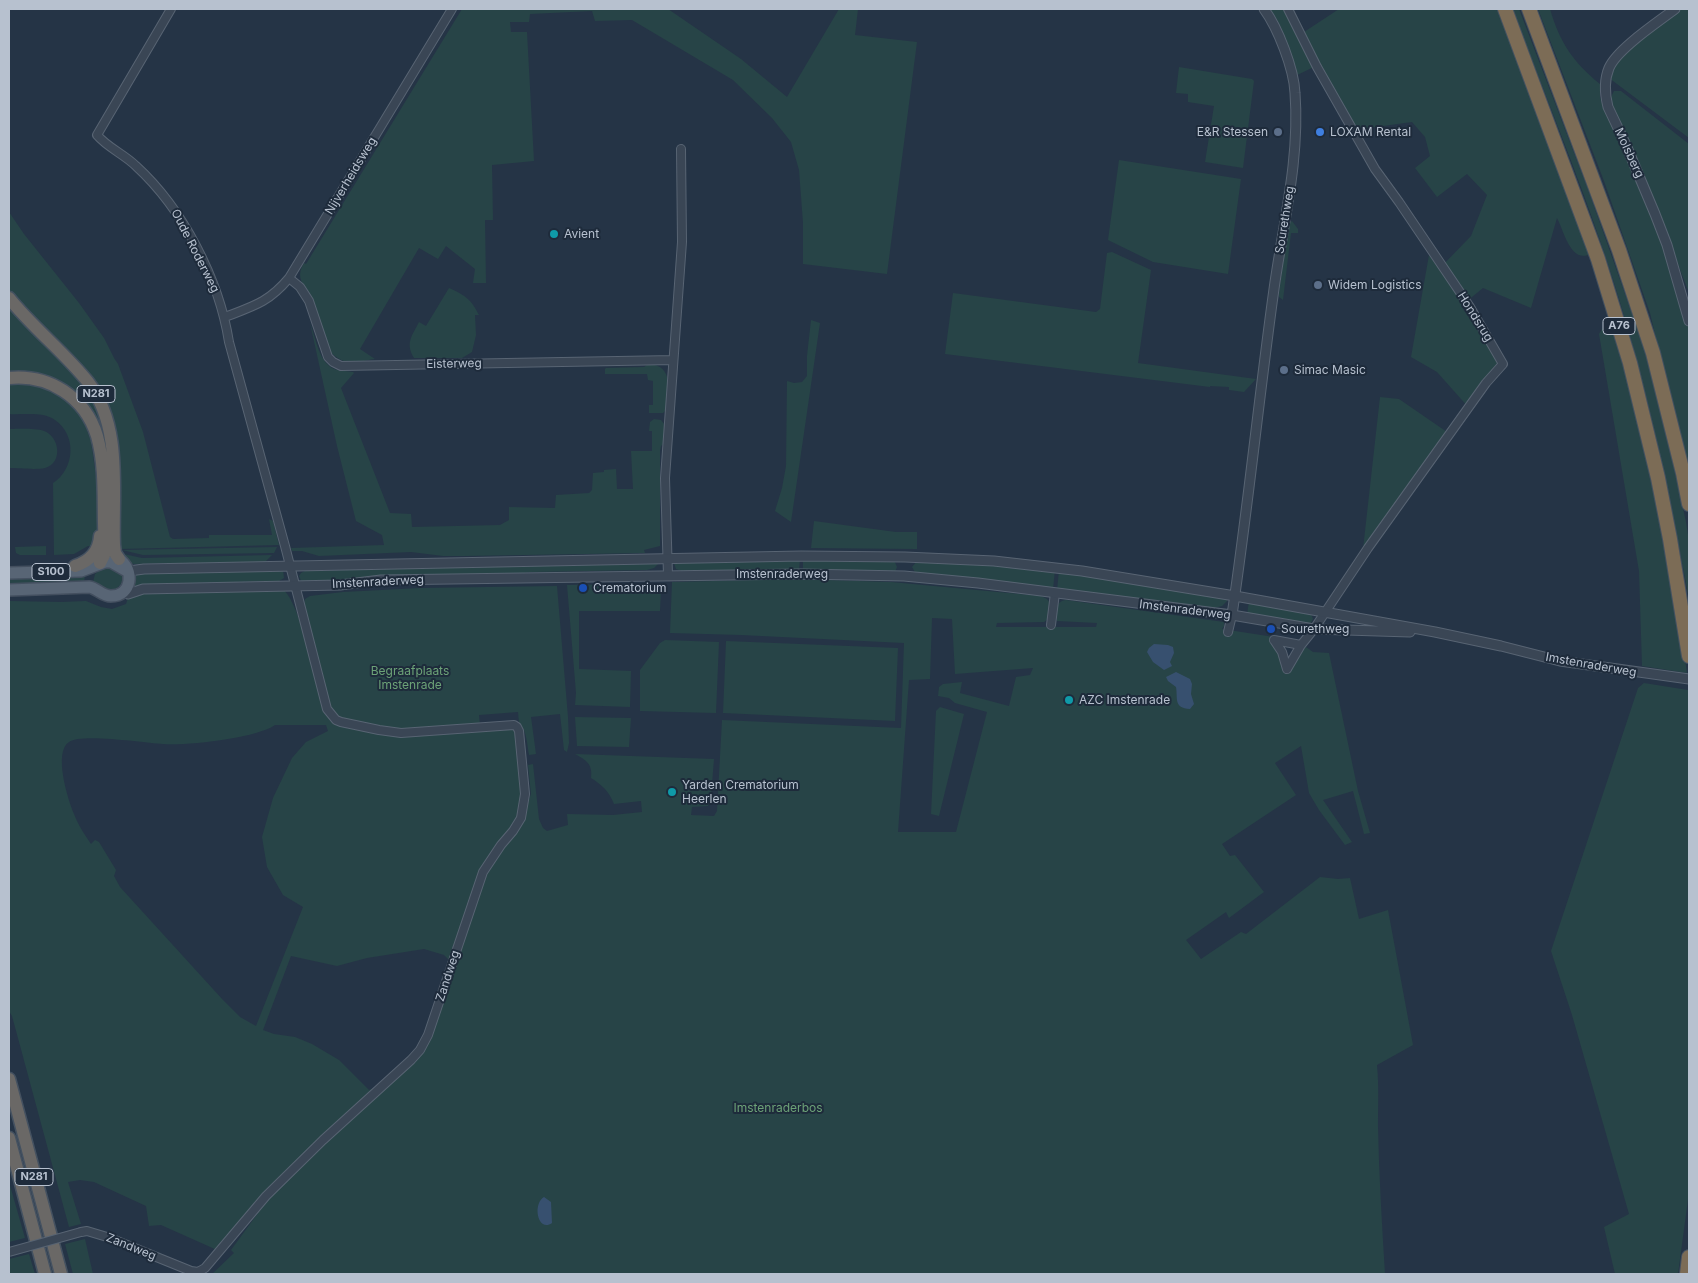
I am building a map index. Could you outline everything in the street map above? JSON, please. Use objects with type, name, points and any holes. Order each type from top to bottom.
[{"type":"highway","name":"A76","points":[[1505,9],[1598,258],[1630,363],[1658,478],[1672,548],[1689,656]]},
{"type":"highway","name":"A76","points":[[1529,9],[1619,250],[1654,354],[1689,504]]},
{"type":"highway","name":"N281","points":[[9,298],[87,382],[103,408],[112,446],[115,554],[125,565]]},
{"type":"highway","name":"N281","points":[[9,378],[28,378],[50,383],[69,394],[82,408],[93,426],[102,469],[104,522],[104,551],[96,565]]},
{"type":"highway","name":"N281","points":[[75,566],[83,564],[92,556],[98,545],[100,530],[104,522]]},
{"type":"highway","name":"N281","points":[[9,1079],[61,1274]]},
{"type":"highway","name":"N281","points":[[9,1138],[46,1274]]},
{"type":"highway","points":[[1688,1274],[1689,1257]]},
{"type":"main road","name":"S100","points":[[9,573],[81,571],[111,562],[121,568],[125,565],[129,583],[117,595],[104,595],[94,588],[90,590],[9,590]]},
{"type":"main road","name":"S100","points":[[96,565],[88,574],[90,590],[100,600],[110,602],[120,600],[128,594]]},
{"type":"main road","name":"S100","points":[[9,568],[75,566]]},
{"type":"street","name":"Oude Roderweg","points":[[171,9],[97,135],[104,143],[136,165],[174,208],[202,258],[225,317],[229,342],[295,586]]},
{"type":"street","name":"Nijverheidsweg","points":[[225,317],[268,300],[289,278],[452,9]]},
{"type":"street","name":"Sourethweg","points":[[1232,615],[1274,294],[1296,144],[1296,93],[1293,77],[1288,60],[1264,9]]},
{"type":"street","name":"Hondsrug","points":[[1288,9],[1312,59],[1375,170],[1400,202],[1465,300],[1503,364],[1486,383],[1324,613]]},
{"type":"street","name":"Molsberg","points":[[1675,9],[1631,44],[1612,62],[1607,73],[1606,94],[1610,112],[1646,190],[1667,245],[1689,321]]},
{"type":"street","points":[[668,575],[665,478],[682,242],[681,149]]},
{"type":"street","name":"Eisterweg","points":[[289,278],[300,287],[308,301],[328,357],[341,366],[673,360]]},
{"type":"street","name":"Imstenraderweg","points":[[125,565],[144,569],[905,556],[994,561],[1082,571],[1234,596],[1435,632],[1501,646],[1560,662],[1689,679]]},
{"type":"street","name":"Imstenraderweg","points":[[128,594],[143,589],[340,585],[381,580],[668,575],[801,574],[904,576],[1232,615],[1314,629],[1435,632]]},
{"type":"street","name":"Zandweg","points":[[9,1252],[87,1231],[198,1272],[205,1268],[266,1196],[323,1140],[411,1060],[420,1050],[428,1035],[483,872],[500,845],[513,831],[521,818],[525,794],[517,727],[509,724],[401,733],[341,722],[331,715],[327,709],[295,586]]},
{"type":"street","points":[[1051,625],[1055,593]]},
{"type":"street","points":[[1301,645],[1324,613]]},
{"type":"street","points":[[1228,632],[1232,615]]},
{"type":"green space","points":[[462,9],[668,9],[741,59],[787,97],[839,9],[858,9],[855,35],[917,42],[887,274],[803,264],[803,223],[799,170],[791,142],[772,118],[733,80],[632,20],[595,21],[592,11],[530,14],[529,22],[510,22],[511,32],[527,32],[534,161],[492,165],[493,220],[485,220],[486,283],[473,283],[475,269],[446,246],[438,259],[419,248],[360,349],[375,359],[347,362],[337,357],[331,353],[308,291],[301,281],[302,267],[304,263],[306,264]]},
{"type":"green space","points":[[1264,9],[1286,9],[1301,34],[1339,9],[1499,9],[1592,253],[1585,256],[1579,255],[1574,251],[1569,245],[1557,218],[1531,308],[1483,288],[1461,306],[1501,364],[1469,408],[1437,372],[1411,357],[1429,255],[1439,269],[1471,236],[1487,195],[1467,174],[1437,197],[1415,168],[1430,156],[1425,137],[1412,122],[1354,130],[1318,65],[1293,77]]},
{"type":"green space","points":[[1512,9],[1519,9],[1589,192],[1642,342],[1661,410],[1686,522],[1689,541],[1689,599],[1657,441],[1621,304],[1577,177]]},
{"type":"green space","points":[[1538,9],[1550,9],[1558,32],[1575,60],[1600,84],[1600,97],[1603,107],[1649,206],[1678,287],[1689,329],[1689,474],[1650,313],[1604,181]]},
{"type":"green space","points":[[1678,9],[1689,9],[1689,138],[1609,78],[1619,56]]},
{"type":"green space","points":[[1179,67],[1252,79],[1254,81],[1243,168],[1205,162],[1214,106],[1188,102],[1188,94],[1176,93]]},
{"type":"green space","points":[[1614,91],[1621,91],[1689,144],[1689,293],[1644,175],[1618,125],[1611,105],[1611,97]]},
{"type":"green space","points":[[1119,160],[1241,179],[1228,274],[1153,262],[1108,240]]},
{"type":"green space","points":[[9,212],[24,234],[79,303],[104,338],[118,364],[143,432],[170,537],[173,539],[209,538],[209,535],[272,535],[269,519],[273,521],[279,545],[120,549],[108,412],[9,290]]},
{"type":"green space","points":[[1292,221],[1298,229],[1298,233],[1291,233],[1283,300],[1279,297],[1279,294],[1288,224]]},
{"type":"green space","points":[[1112,252],[1151,270],[1138,363],[1256,379],[1244,392],[1229,390],[1229,387],[1210,387],[945,354],[953,293],[1096,312],[1100,309],[1107,253]]},
{"type":"green space","points":[[449,288],[467,298],[479,315],[475,315],[476,335],[472,352],[462,358],[414,358],[411,353],[410,340],[414,331],[419,322],[426,326]]},
{"type":"green space","points":[[9,307],[34,335],[74,372],[93,396],[107,440],[104,459],[84,403],[9,374]]},
{"type":"green space","points":[[811,320],[820,323],[791,522],[775,511],[786,466],[787,381],[794,383],[802,382],[807,376]]},
{"type":"green space","points":[[310,323],[319,350],[326,363],[337,370],[354,373],[341,388],[390,513],[411,514],[412,527],[500,525],[509,520],[509,507],[555,508],[556,495],[589,493],[592,490],[593,473],[604,472],[604,470],[616,469],[617,489],[633,489],[631,451],[652,451],[652,431],[649,431],[650,422],[654,419],[661,420],[665,425],[664,443],[660,451],[660,546],[644,550],[645,553],[465,556],[443,556],[411,552],[319,556],[302,551],[292,551],[291,548],[384,545],[382,535],[356,521],[337,446]]},
{"type":"green space","points":[[1615,324],[1645,433],[1670,559],[1687,673],[1642,666],[1639,571],[1599,334],[1602,329]]},
{"type":"green space","points":[[648,364],[657,366],[666,374],[668,395],[666,410],[663,413],[649,413],[649,405],[653,405],[653,381],[648,380],[647,374],[605,374],[606,368],[644,367]]},
{"type":"green space","points":[[20,384],[45,387],[63,396],[82,417],[91,441],[97,484],[98,532],[93,546],[88,546],[74,554],[54,555],[53,483],[66,469],[69,461],[70,443],[62,426],[50,417],[39,414],[9,414],[9,385]]},
{"type":"green space","points":[[1380,397],[1399,399],[1447,432],[1363,549]]},
{"type":"green space","points":[[9,429],[36,429],[49,434],[56,444],[57,456],[55,461],[41,469],[9,468]]},
{"type":"green space","points":[[814,521],[896,532],[917,532],[917,549],[811,548]]},
{"type":"green space","points":[[46,546],[46,555],[20,555],[16,553],[15,547]]},
{"type":"green space","points":[[277,547],[274,553],[143,555],[122,550]]},
{"type":"green space","points":[[119,553],[142,558],[272,555],[265,562],[191,566],[171,563],[134,564],[130,563]]},
{"type":"green space","points":[[803,558],[894,560],[897,567],[895,572],[803,571]]},
{"type":"green space","points":[[800,559],[799,571],[684,572],[676,569],[674,563],[676,561]]},
{"type":"green space","points":[[918,560],[1055,569],[1053,590],[916,574],[912,567]]},
{"type":"green space","points":[[659,563],[654,568],[647,570],[532,572],[497,576],[302,583],[299,576],[305,571],[422,568],[456,565]]},
{"type":"green space","points":[[103,568],[110,568],[124,576],[117,588],[109,590],[93,582],[95,574]]},
{"type":"green space","points":[[283,570],[284,578],[279,581],[192,583],[132,589],[134,574]]},
{"type":"green space","points":[[1059,570],[1227,599],[1227,601],[1222,606],[1210,609],[1127,597],[1095,596],[1057,591]]},
{"type":"green space","points":[[9,575],[85,575],[84,583],[9,585]]},
{"type":"green space","name":"Imstenraderbos","points":[[796,579],[891,582],[1041,596],[1050,603],[1048,619],[1044,622],[997,623],[996,627],[1096,627],[1097,623],[1057,621],[1056,608],[1066,600],[1224,622],[1222,629],[1274,637],[1276,648],[1295,662],[1300,652],[1306,647],[1313,652],[1329,653],[1358,791],[1370,833],[1364,834],[1353,791],[1323,800],[1352,842],[1345,845],[1309,793],[1301,746],[1275,763],[1296,795],[1222,844],[1230,856],[1235,855],[1264,892],[1229,918],[1226,912],[1186,940],[1201,959],[1241,932],[1246,934],[1320,877],[1350,878],[1359,919],[1388,910],[1413,1045],[1377,1065],[1379,1164],[1385,1274],[212,1274],[234,1253],[231,1250],[258,1213],[256,1212],[217,1250],[161,1225],[149,1226],[146,1206],[94,1182],[80,1180],[68,1182],[81,1224],[69,1227],[12,1016],[9,1011],[9,601],[86,601],[112,609],[126,604],[128,598],[140,593],[282,589],[289,596],[302,627],[324,713],[335,724],[378,732],[512,728],[517,732],[521,741],[522,819],[531,794],[528,765],[533,764],[539,819],[543,828],[547,831],[568,825],[567,814],[613,815],[642,812],[641,801],[614,804],[605,789],[591,778],[591,769],[588,763],[575,754],[714,759],[711,797],[708,806],[692,807],[691,815],[714,816],[717,811],[722,720],[901,728],[904,643],[670,633],[672,582]],"holes":[[[932,618],[952,619],[955,674],[1033,668],[1030,675],[1016,677],[1009,706],[960,693],[962,682],[943,684],[939,687],[938,696],[949,698],[955,703],[987,712],[956,832],[898,832],[909,680],[930,679]],[[275,725],[326,725],[328,731],[306,742],[292,758],[273,798],[262,837],[267,867],[283,895],[303,907],[256,1026],[240,1017],[223,1000],[120,887],[114,876],[116,870],[99,842],[95,840],[91,844],[71,807],[63,776],[62,756],[64,747],[76,739],[99,738],[163,744],[188,744],[238,737],[266,730]],[[424,949],[444,955],[450,961],[421,1043],[402,1067],[382,1084],[369,1090],[339,1060],[312,1044],[295,1037],[274,1034],[263,1030],[291,956],[337,966],[367,958]]]},
{"type":"green space","points":[[654,584],[661,590],[660,611],[579,611],[579,669],[631,671],[630,707],[575,705],[576,693],[567,585]]},
{"type":"green space","name":"Begraafplaats Imstenrade","points":[[557,586],[568,717],[569,743],[567,752],[564,750],[560,714],[531,717],[536,754],[529,755],[525,734],[519,723],[518,712],[479,715],[480,725],[406,731],[347,724],[333,713],[328,703],[303,608],[305,599],[310,596],[343,592],[420,588]]},
{"type":"green space","points":[[1249,601],[1306,612],[1311,614],[1313,619],[1310,624],[1247,615]]},
{"type":"green space","points":[[665,640],[719,642],[716,713],[640,711],[640,670],[660,643]]},
{"type":"green space","points":[[726,641],[898,648],[895,721],[723,713]]},
{"type":"green space","points":[[1644,683],[1688,690],[1689,704],[1689,1192],[1678,1274],[1615,1274],[1604,1227],[1629,1214],[1572,1015],[1551,951],[1638,688]]},
{"type":"green space","points":[[940,707],[964,714],[939,816],[931,814],[936,711]]},
{"type":"green space","points":[[575,717],[631,718],[629,747],[577,746]]},
{"type":"green space","points":[[9,1182],[25,1238],[9,1242]]},
{"type":"green space","points":[[85,1239],[93,1274],[73,1274],[65,1244]]},
{"type":"green space","points":[[29,1254],[35,1274],[9,1274],[9,1259]]},
{"type":"water","points":[[1154,644],[1173,647],[1174,653],[1170,662],[1172,666],[1164,670],[1153,662],[1147,652]]},
{"type":"water","points":[[1176,672],[1190,679],[1192,684],[1191,694],[1194,704],[1190,709],[1181,707],[1177,702],[1176,687],[1166,677]]},
{"type":"water","points":[[544,1197],[551,1202],[552,1223],[547,1225],[540,1221],[538,1216],[538,1205]]},
{"type":"place","name":"E&R Stessen","points":[[1278,132]]},
{"type":"place","name":"LOXAM Rental","points":[[1320,132]]},
{"type":"place","name":"Avient","points":[[554,234]]},
{"type":"place","name":"Widem Logistics","points":[[1318,285]]},
{"type":"place","name":"Simac Masic","points":[[1284,370]]},
{"type":"place","name":"Crematorium","points":[[583,588]]},
{"type":"place","name":"Sourethweg","points":[[1271,629]]},
{"type":"place","name":"AZC Imstenrade","points":[[1069,700]]},
{"type":"place","name":"Yarden Crematorium Heerlen","points":[[672,792]]}]
